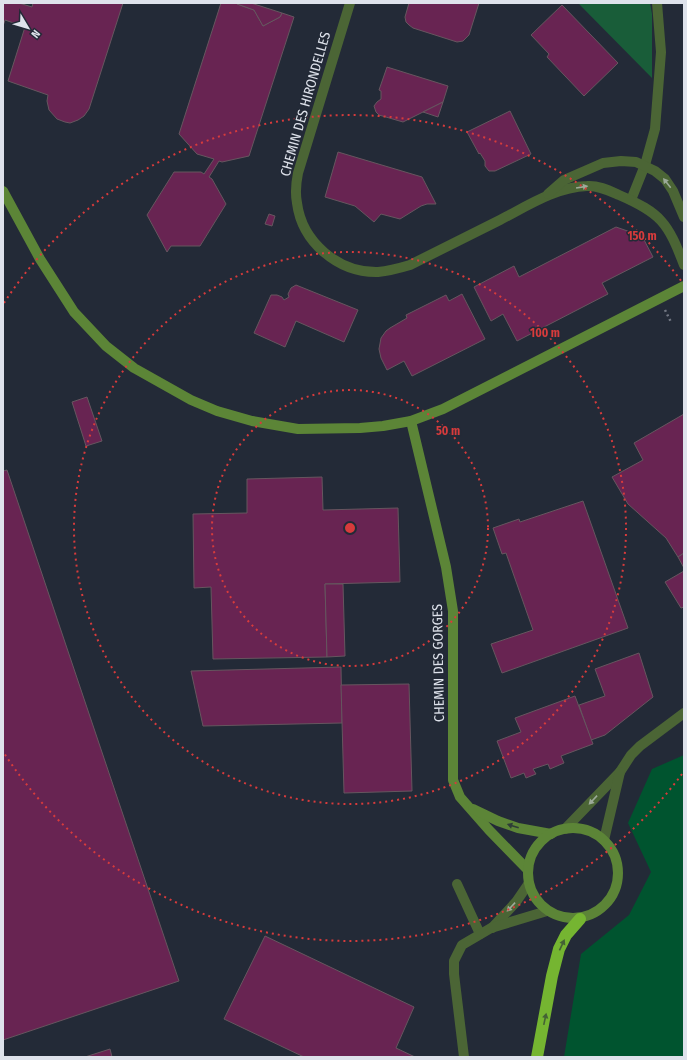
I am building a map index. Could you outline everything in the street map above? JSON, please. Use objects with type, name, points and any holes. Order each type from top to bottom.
[{"type":"highway","points":[[537,1057],[552,976],[559,948],[566,935],[580,918]]},
{"type":"main road","points":[[3,191],[40,259],[74,312],[106,346],[134,368],[191,400],[217,411],[298,429],[360,428],[411,421],[443,409],[684,286]]},
{"type":"main road","name":"CHEMIN DES GORGES","points":[[411,421],[446,567],[453,611],[453,780],[460,797],[489,830],[528,870]]},
{"type":"main road","name":"CHEMIN DES GORGES","points":[[471,808],[498,821],[518,828],[551,834]]},
{"type":"main road","points":[[579,828],[593,832],[604,840],[613,852],[618,865],[618,880],[614,894],[606,906],[594,914],[580,918],[568,919],[547,911],[536,899],[529,884],[528,870],[535,849],[539,843],[551,834],[565,829],[579,828]]},
{"type":"street","name":"CHEMIN DES HIRONDELLES","points":[[350,3],[298,173],[296,186],[296,202],[301,220],[312,239],[322,251],[348,267],[360,270],[376,272],[398,269],[410,265],[545,197],[570,189],[589,186],[608,190],[631,200],[652,212],[664,222],[675,241],[684,265]]},
{"type":"street","points":[[631,200],[645,166],[655,129],[662,52],[657,3]]},
{"type":"street","name":"CHEMIN DES HIRONDELLES","points":[[545,197],[564,180],[603,163],[620,161],[636,162],[655,171],[665,179],[673,191],[684,217]]},
{"type":"street","points":[[565,829],[620,772],[631,755],[640,746],[684,713]]},
{"type":"street","points":[[604,840],[620,772]]},
{"type":"street","points":[[457,884],[480,934]]},
{"type":"street","points":[[491,928],[516,902],[529,884]]},
{"type":"street","points":[[464,1057],[454,978],[454,961],[462,945],[491,928],[547,911]]},
{"type":"path","points":[[665,310],[671,322]]},
{"type":"green space","points":[[578,3],[650,3],[652,14],[652,78]]},
{"type":"green space","points":[[684,755],[684,1057],[564,1057],[581,954],[629,915],[651,872],[628,823],[652,769]]},
{"type":"building","points":[[3,3],[19,3],[32,7],[33,3],[123,3],[89,109],[84,116],[70,123],[57,119],[49,110],[47,101],[48,95],[8,81],[25,27],[5,20],[3,26]]},
{"type":"building","points":[[221,3],[238,3],[237,4],[254,10],[263,26],[280,17],[282,13],[294,17],[249,156],[222,162],[219,161],[209,177],[212,179],[226,204],[200,246],[171,246],[167,252],[147,215],[174,172],[201,172],[204,174],[214,159],[197,154],[179,134]]},
{"type":"building","points":[[251,3],[282,13],[280,17],[263,26],[254,10],[237,4]]},
{"type":"building","points":[[409,3],[479,3],[469,35],[463,41],[457,42],[413,28],[409,25],[406,22],[405,17]]},
{"type":"building","points":[[562,5],[618,63],[584,96],[547,57],[549,54],[531,35]]},
{"type":"building","points":[[387,67],[448,86],[443,102],[403,122],[379,115],[374,106],[381,99],[381,91],[379,90]]},
{"type":"building","points":[[443,102],[438,117],[423,112]]},
{"type":"building","points":[[510,111],[531,154],[495,171],[489,171],[485,166],[485,161],[480,153],[479,154],[467,132]]},
{"type":"building","points":[[338,152],[422,177],[436,204],[421,206],[400,219],[381,214],[374,222],[355,206],[325,197]]},
{"type":"building","points":[[269,214],[275,216],[272,226],[265,224]]},
{"type":"building","points":[[616,227],[642,236],[653,257],[602,283],[608,294],[517,341],[503,314],[491,321],[474,287],[514,266],[519,277]]},
{"type":"building","points":[[296,285],[358,310],[344,342],[296,321],[285,347],[254,333],[271,295],[277,295],[282,297],[284,300],[289,297],[288,294],[291,288]]},
{"type":"building","points":[[462,294],[485,339],[412,376],[404,361],[387,370],[381,358],[379,349],[381,338],[386,331],[407,318],[406,315],[446,295],[449,301]]},
{"type":"building","points":[[87,397],[102,441],[86,446],[72,402]]},
{"type":"building","points":[[684,414],[684,553],[678,557],[666,538],[628,504],[612,477],[643,460],[634,443]]},
{"type":"building","points":[[7,470],[179,981],[3,1040],[3,471]]},
{"type":"building","points":[[322,477],[323,510],[398,508],[400,582],[325,584],[327,657],[213,659],[211,587],[194,588],[193,514],[247,513],[247,479]]},
{"type":"building","points":[[583,501],[628,628],[502,673],[491,644],[533,630],[506,553],[502,554],[493,528],[519,519],[520,522]]},
{"type":"building","points":[[684,553],[684,568],[678,557]]},
{"type":"building","points":[[684,571],[684,607],[681,608],[665,582]]},
{"type":"building","points":[[325,584],[343,584],[345,656],[327,657]]},
{"type":"building","points":[[639,653],[653,697],[605,735],[591,740],[579,705],[605,696],[595,669]]},
{"type":"building","points":[[341,667],[342,723],[203,726],[191,671]]},
{"type":"building","points":[[409,684],[412,791],[344,793],[341,685]]},
{"type":"building","points":[[575,696],[593,744],[561,756],[564,763],[550,769],[548,764],[533,769],[536,774],[526,778],[524,773],[511,778],[497,741],[521,732],[515,718]]},
{"type":"building","points":[[265,936],[414,1007],[396,1048],[415,1057],[304,1057],[224,1019]]},
{"type":"building","points":[[110,1049],[112,1057],[85,1057]]}]
